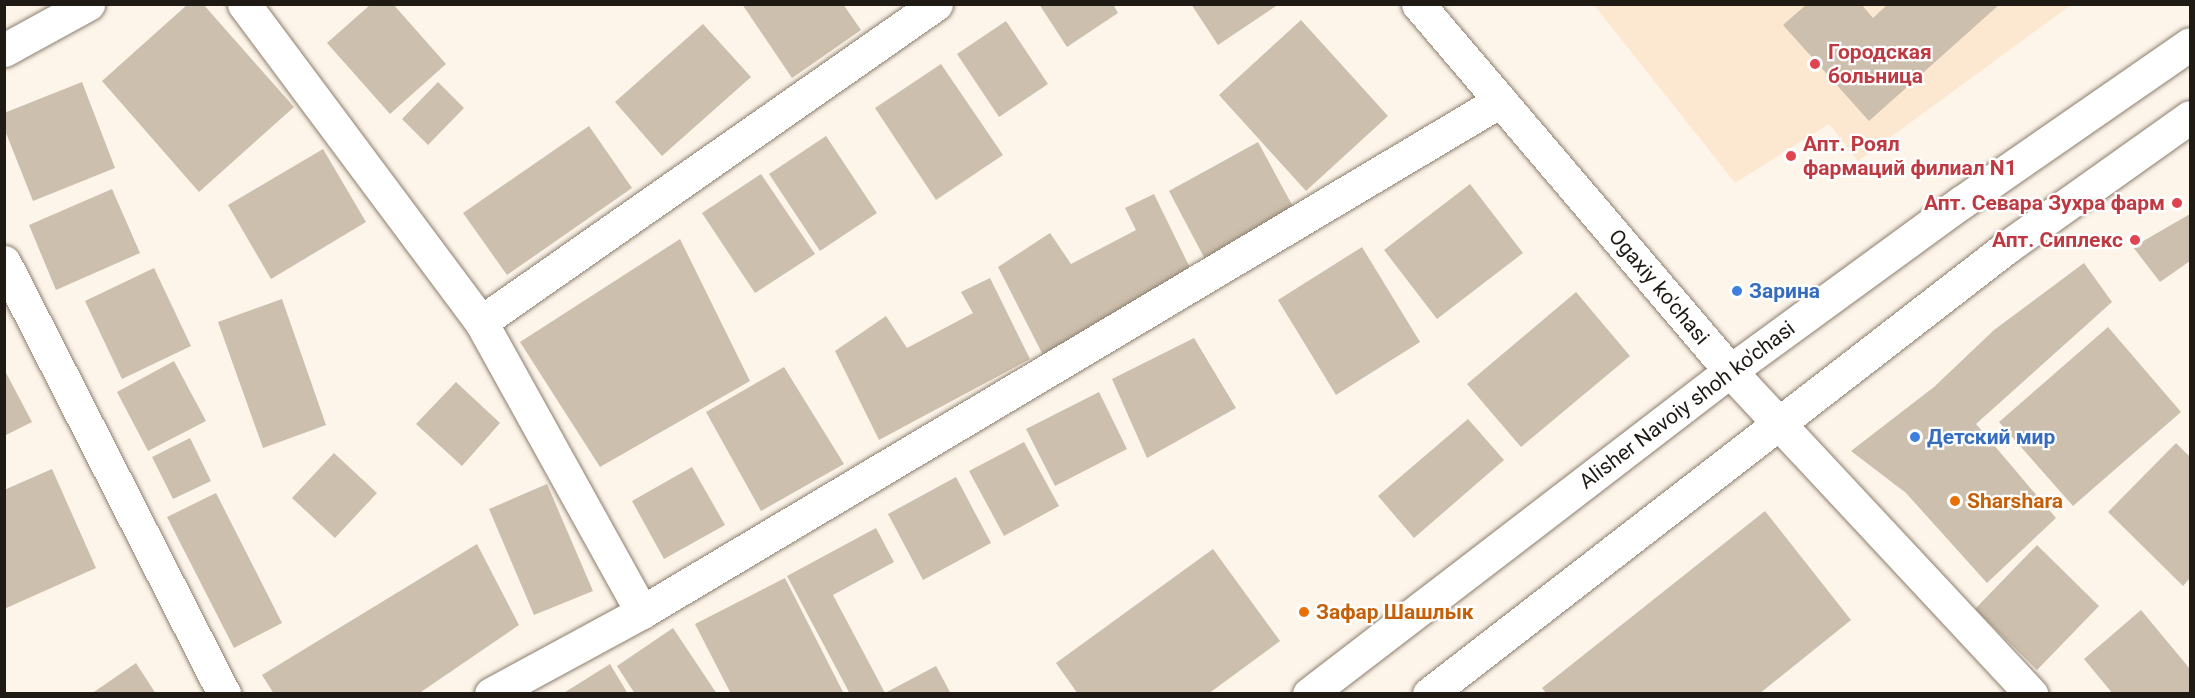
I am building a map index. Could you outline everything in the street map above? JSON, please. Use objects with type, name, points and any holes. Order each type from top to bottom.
[{"type":"street","points":[[4,50],[88,4]]},
{"type":"street","points":[[244,4],[481,322],[642,612]]},
{"type":"street","points":[[481,322],[936,4]]},
{"type":"street","name":"Ogaxiy ko'chasi","points":[[1418,4],[1730,371],[2031,693]]},
{"type":"street","name":"Alisher Navoiy shoh ko'chasi","points":[[1309,693],[1730,371],[1962,201],[2190,44]]},
{"type":"street","points":[[491,693],[642,612],[1500,101]]},
{"type":"street","points":[[1429,693],[1779,426],[2007,248],[2190,117]]},
{"type":"street","points":[[4,262],[224,693]]},
{"type":"shaded area","name":"Городская больница","points":[[1594,5],[2071,5],[1858,161],[1829,124],[1735,183]]},
{"type":"building","points":[[188,4],[203,4],[294,107],[199,192],[102,81]]},
{"type":"building","points":[[371,4],[393,4],[446,64],[390,114],[327,43]]},
{"type":"building","points":[[742,4],[843,4],[861,30],[792,78]]},
{"type":"building","points":[[1039,4],[1113,4],[1118,13],[1067,47]]},
{"type":"building","points":[[1191,4],[1279,4],[1218,45]]},
{"type":"building","points":[[1807,4],[1861,4],[1873,18],[1888,4],[2000,4],[1869,121],[1783,25]]},
{"type":"building","points":[[1301,20],[1388,116],[1306,191],[1219,95]]},
{"type":"building","points":[[1006,21],[1048,84],[999,117],[957,54]]},
{"type":"building","points":[[703,24],[751,77],[662,156],[615,102]]},
{"type":"building","points":[[941,64],[1003,155],[936,200],[875,108]]},
{"type":"building","points":[[82,82],[115,168],[33,201],[4,128],[4,113]]},
{"type":"building","points":[[438,82],[464,108],[428,145],[402,119]]},
{"type":"building","points":[[589,126],[632,188],[507,275],[463,213]]},
{"type":"building","points":[[826,136],[877,213],[820,251],[769,174]]},
{"type":"building","points":[[1258,142],[1297,214],[1207,263],[1169,191]]},
{"type":"building","points":[[323,149],[366,222],[271,279],[228,205]]},
{"type":"building","points":[[761,174],[815,254],[755,293],[702,213]]},
{"type":"building","points":[[1470,184],[1523,253],[1437,319],[1384,250]]},
{"type":"building","points":[[112,189],[140,253],[56,290],[29,225]]},
{"type":"building","points":[[1154,194],[1194,276],[1043,355],[998,267],[1050,233],[1071,264],[1136,230],[1125,208]]},
{"type":"building","points":[[2190,214],[2190,261],[2160,282],[2133,247]]},
{"type":"building","points":[[680,239],[750,381],[600,467],[520,342]]},
{"type":"building","points":[[1362,247],[1420,342],[1336,395],[1278,300]]},
{"type":"building","points":[[2084,263],[2112,302],[1976,424],[2056,518],[1987,583],[1906,493],[1851,451],[1934,387],[1994,330]]},
{"type":"building","points":[[154,268],[191,346],[122,379],[85,301]]},
{"type":"building","points":[[990,278],[1030,359],[879,440],[835,351],[886,316],[907,348],[973,313],[961,292]]},
{"type":"building","points":[[1576,292],[1630,356],[1521,447],[1467,384]]},
{"type":"building","points":[[282,299],[326,425],[263,448],[218,322]]},
{"type":"building","points":[[2108,327],[2181,412],[2073,506],[1999,422]]},
{"type":"building","points":[[1194,338],[1236,408],[1147,458],[1112,379]]},
{"type":"building","points":[[174,361],[206,421],[148,451],[117,392]]},
{"type":"building","points":[[784,367],[844,464],[761,511],[706,412]]},
{"type":"building","points":[[4,369],[32,422],[4,436]]},
{"type":"building","points":[[456,382],[500,423],[462,466],[416,424]]},
{"type":"building","points":[[1099,392],[1127,449],[1055,486],[1026,429]]},
{"type":"building","points":[[1468,419],[1504,460],[1414,538],[1378,496]]},
{"type":"building","points":[[190,438],[211,481],[173,499],[152,457]]},
{"type":"building","points":[[1024,442],[1059,506],[1004,536],[969,471]]},
{"type":"building","points":[[2176,443],[2190,457],[2190,578],[2183,586],[2108,512]]},
{"type":"building","points":[[334,453],[377,493],[335,538],[292,498]]},
{"type":"building","points":[[692,467],[725,525],[664,559],[632,501]]},
{"type":"building","points":[[52,469],[96,568],[4,609],[4,490]]},
{"type":"building","points":[[956,477],[991,543],[923,580],[888,514]]},
{"type":"building","points":[[547,484],[593,591],[534,615],[489,509]]},
{"type":"building","points":[[216,493],[282,623],[234,648],[167,517]]},
{"type":"building","points":[[1765,511],[1851,620],[1759,694],[1547,694],[1542,688]]},
{"type":"building","points":[[876,528],[894,562],[833,595],[885,693],[936,666],[951,694],[850,694],[787,576]]},
{"type":"building","points":[[477,544],[519,625],[418,694],[274,694],[262,675]]},
{"type":"building","points":[[2037,545],[2099,606],[2037,670],[1975,609]]},
{"type":"building","points":[[1213,549],[1280,641],[1208,694],[1078,694],[1056,663]]},
{"type":"building","points":[[785,578],[844,694],[731,694],[695,624]]},
{"type":"building","points":[[2141,610],[2190,669],[2190,694],[2113,694],[2084,659]]},
{"type":"building","points":[[673,628],[717,694],[635,694],[617,666]]},
{"type":"building","points":[[136,663],[156,694],[91,694]]},
{"type":"building","points":[[610,664],[628,694],[562,694]]},
{"type":"place","name":"Городская больница","points":[[1815,64]]},
{"type":"place","name":"Апт. Роял фармаций филиал N1","points":[[1791,156]]},
{"type":"place","name":"Апт. Севара Зухра фарм","points":[[2177,203]]},
{"type":"place","name":"Апт. Сиплекс","points":[[2135,240]]},
{"type":"place","name":"Зарина","points":[[1737,291]]},
{"type":"place","name":"Детский мир","points":[[1915,437]]},
{"type":"place","name":"Sharshara","points":[[1955,501]]},
{"type":"place","name":"Зафар Шашлык","points":[[1304,612]]}]
